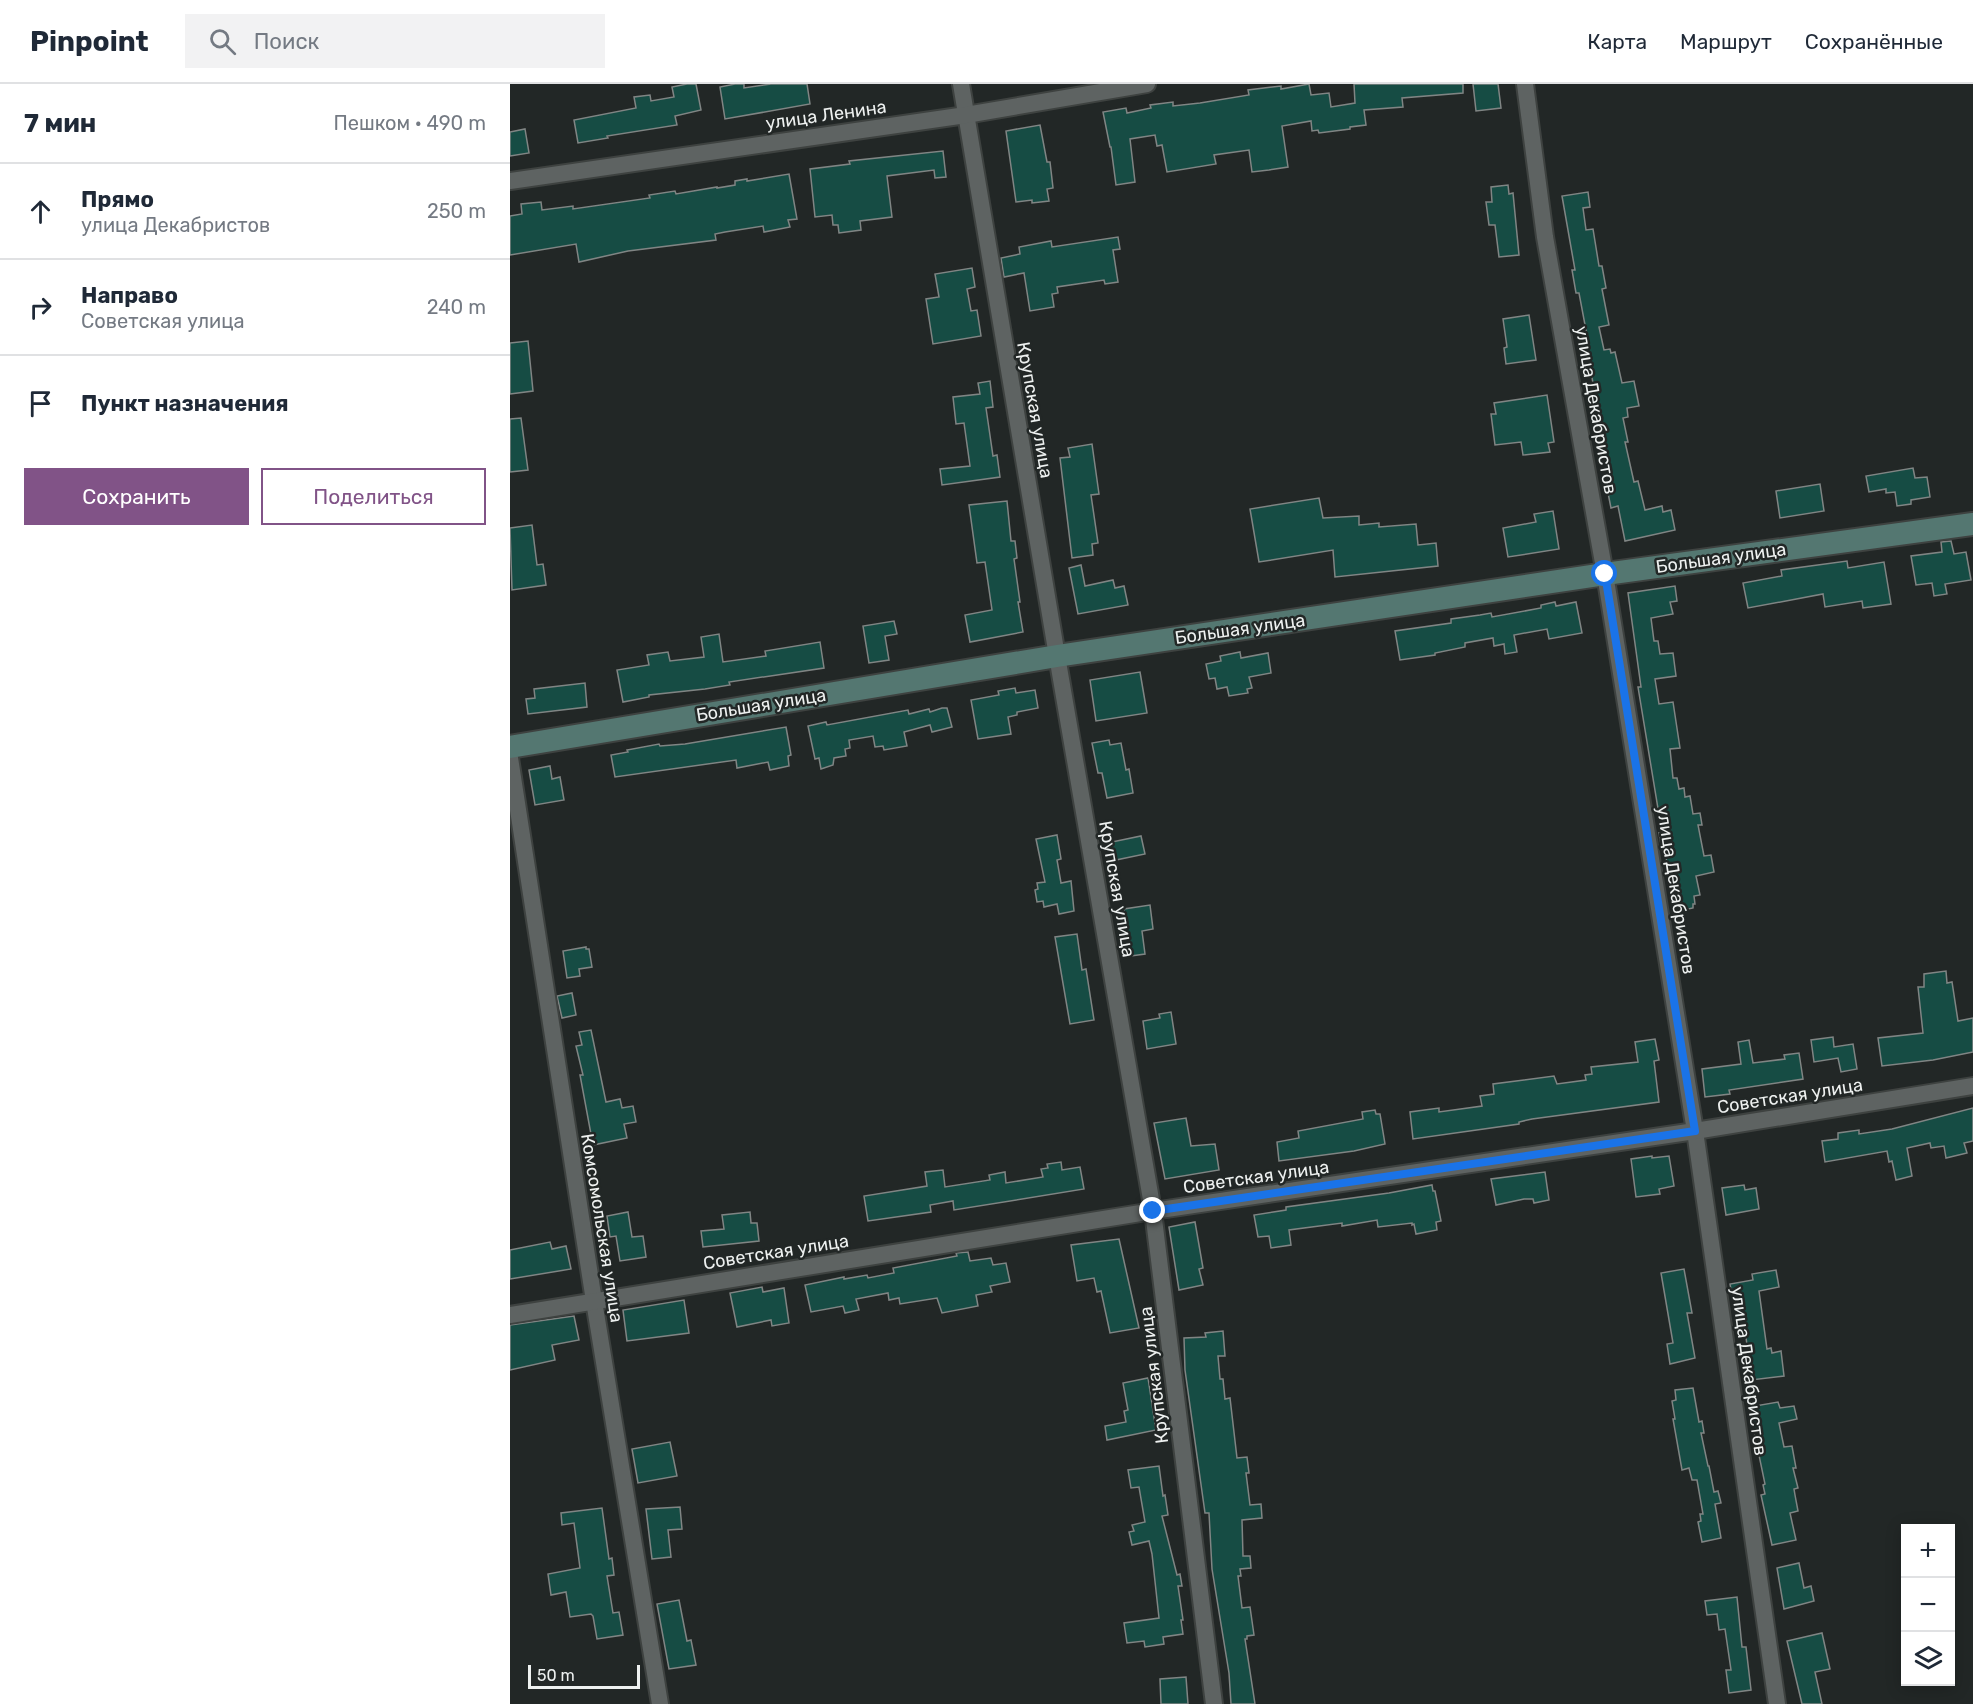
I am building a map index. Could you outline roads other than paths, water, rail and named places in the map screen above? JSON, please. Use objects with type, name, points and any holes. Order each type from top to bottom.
[{"type":"street","name":"Крупская улица","points":[[962,84],[1057,656],[1153,1211],[1214,1704]]},
{"type":"street","name":"улица Ленина","points":[[510,181],[966,115],[1147,84]]},
{"type":"street","name":"улица Декабристов","points":[[1525,84],[1545,237],[1605,574],[1695,1131],[1777,1704]]},
{"type":"street","name":"Большая улица","points":[[510,747],[1057,656],[1605,574],[1973,524]]},
{"type":"street","name":"Комсомольская улица","points":[[510,758],[594,1302],[660,1704]]},
{"type":"street","name":"Советская улица","points":[[510,1315],[1153,1211],[1695,1131],[1973,1086]]}]
